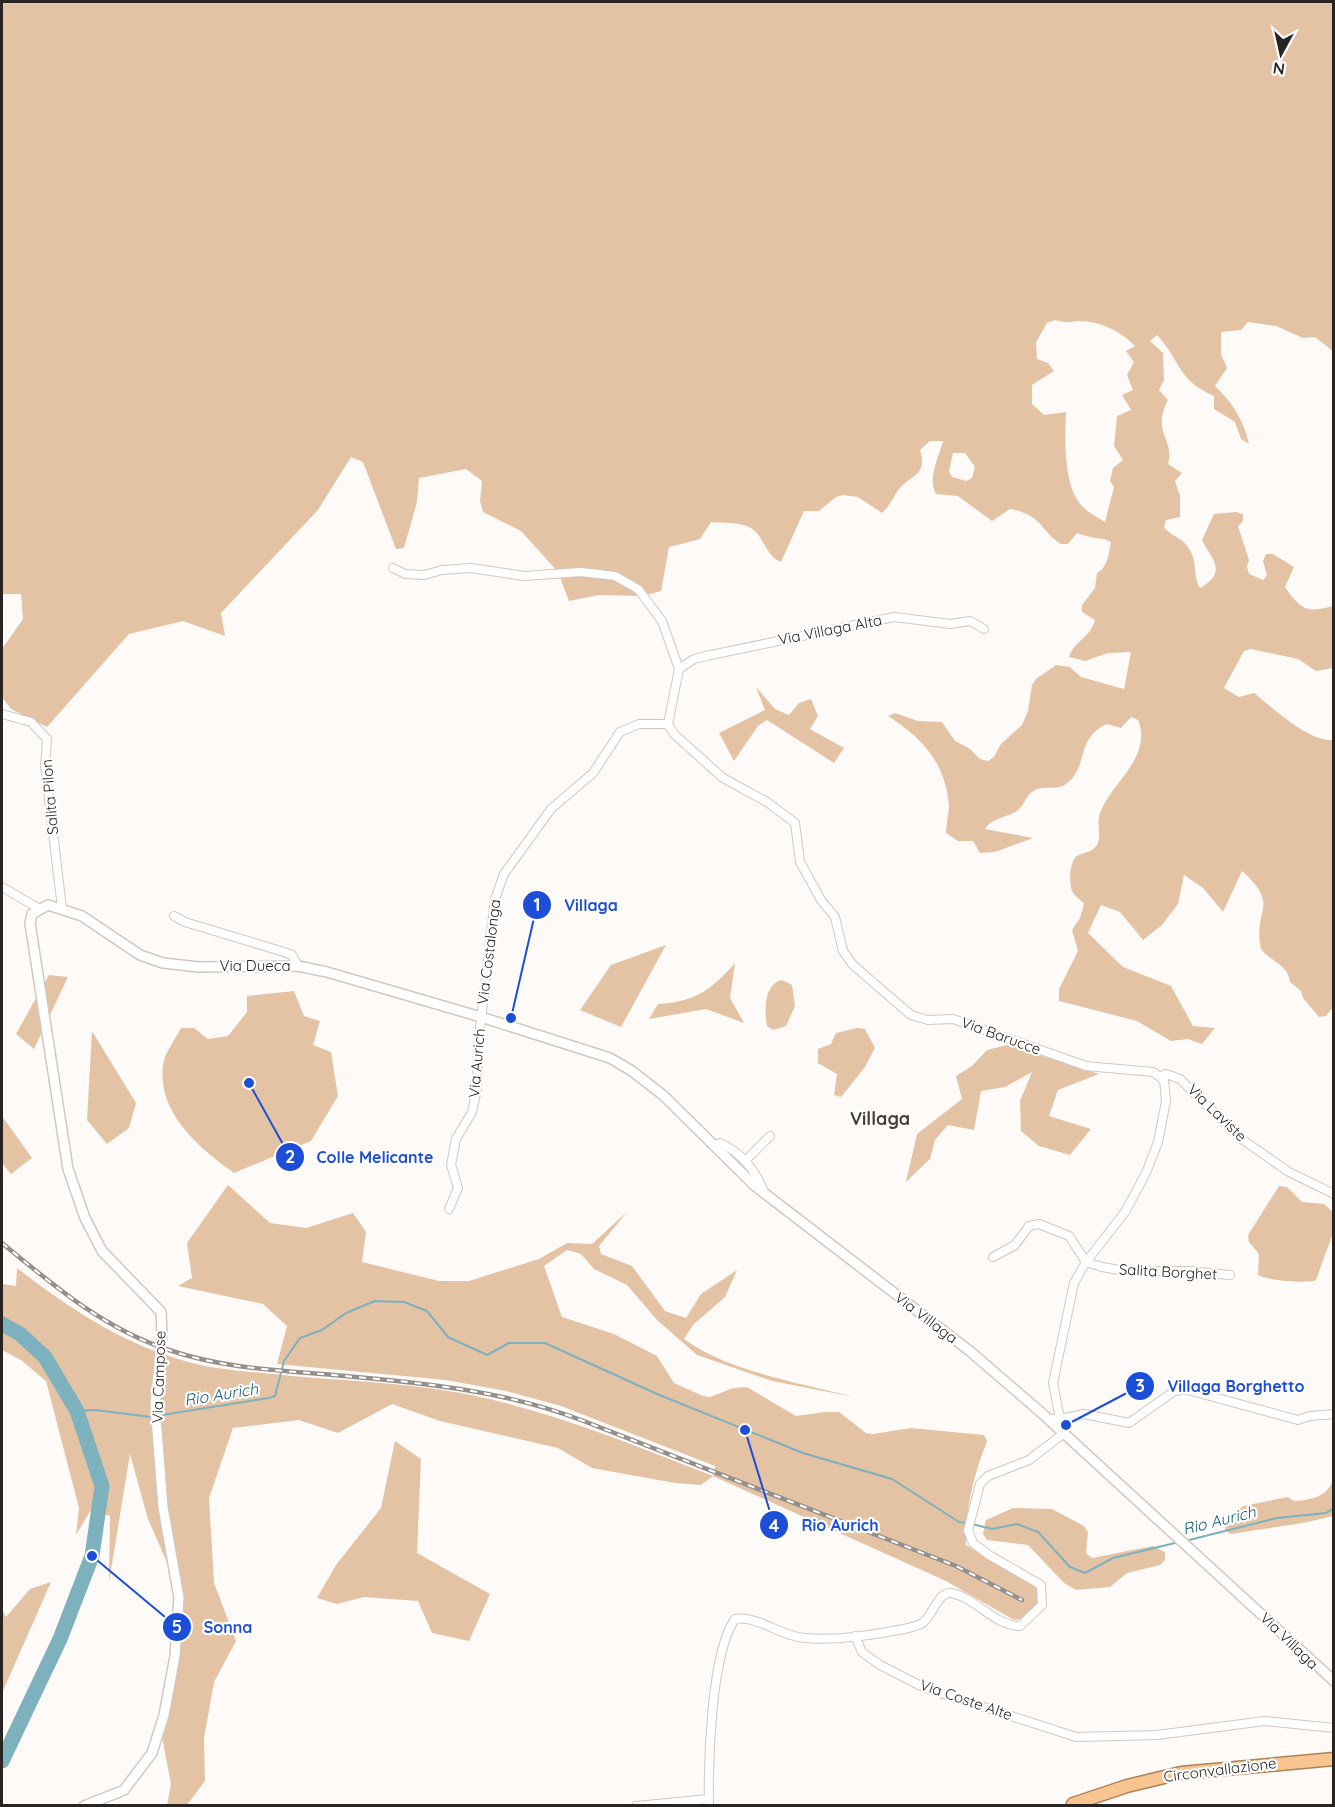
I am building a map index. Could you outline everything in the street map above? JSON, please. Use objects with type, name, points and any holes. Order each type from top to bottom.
[{"type":"highway","name":"Circonvallazione","points":[[1074,1804],[1126,1786],[1181,1773],[1334,1759]]},
{"type":"street","points":[[393,568],[405,574],[424,575],[442,570],[471,568],[524,576],[581,572],[615,576],[638,589],[662,621],[679,669],[668,724]]},
{"type":"street","name":"Via Villaga Alta","points":[[679,669],[694,659],[706,656],[894,617],[950,624],[970,621],[984,629]]},
{"type":"street","name":"Salita Pilon","points":[[2,714],[31,722],[46,739],[45,766],[62,908]]},
{"type":"street","name":"Via Costalonga","points":[[481,1017],[495,899],[504,874],[551,809],[593,773],[620,732],[639,724],[668,724]]},
{"type":"street","name":"Via Barucce","points":[[668,724],[674,734],[723,778],[774,807],[795,823],[800,862],[816,891],[835,917],[843,951],[853,965],[911,1015],[928,1020],[954,1019],[1086,1066],[1144,1071],[1161,1076]]},
{"type":"street","points":[[2,887],[38,908]]},
{"type":"street","name":"Via Dueca","points":[[38,908],[48,905],[82,916],[140,955],[163,963],[199,967],[297,966],[481,1017]]},
{"type":"street","name":"Via Campose","points":[[38,908],[32,914],[30,923],[68,1169],[85,1218],[102,1251],[161,1312],[162,1334],[155,1405],[163,1507],[179,1598],[174,1656],[164,1714],[152,1753],[124,1790],[84,1806]]},
{"type":"street","points":[[174,916],[185,922],[292,955],[297,966]]},
{"type":"street","name":"Via Villaga","points":[[481,1017],[617,1063],[664,1096],[765,1194],[971,1352],[1048,1419],[1334,1681]]},
{"type":"street","name":"Via Aurich","points":[[448,1209],[458,1188],[451,1165],[456,1139],[472,1112],[477,1089],[481,1017]]},
{"type":"street","name":"Via Laviste","points":[[1161,1076],[1166,1074],[1180,1078],[1240,1138],[1289,1172],[1334,1194]]},
{"type":"street","points":[[1060,1419],[1053,1383],[1055,1363],[1064,1340],[1074,1282],[1086,1262],[1125,1212],[1146,1173],[1158,1142],[1166,1101],[1166,1087],[1161,1076]]},
{"type":"street","points":[[746,1160],[770,1136]]},
{"type":"street","points":[[714,1146],[720,1143],[730,1147],[746,1160],[759,1177],[765,1194]]},
{"type":"street","points":[[993,1257],[1008,1252],[1029,1226],[1039,1224],[1069,1236],[1086,1262]]},
{"type":"street","name":"Salita Borghet","points":[[1086,1262],[1125,1271],[1190,1271],[1230,1275]]},
{"type":"street","points":[[1048,1419],[1084,1414],[1129,1423],[1173,1392],[1184,1389],[1298,1420],[1310,1416],[1334,1414]]},
{"type":"street","points":[[636,1806],[709,1802],[708,1754],[718,1674],[726,1639],[735,1619],[744,1618],[788,1635],[803,1638],[855,1636],[906,1629],[922,1623],[943,1594],[949,1592],[966,1598],[1005,1624],[1020,1626],[1031,1619],[1042,1605],[1041,1585],[989,1556],[973,1543],[968,1530],[970,1517],[980,1484],[988,1476],[1029,1460],[1063,1434]]},
{"type":"street","name":"Via Coste Alte","points":[[855,1636],[862,1652],[880,1665],[925,1688],[1076,1737],[1157,1735],[1265,1721],[1334,1728]]},
{"type":"shaded area","points":[[2,2],[1333,2],[1333,351],[1315,337],[1303,338],[1276,326],[1248,322],[1241,330],[1221,332],[1221,354],[1227,368],[1215,386],[1237,413],[1249,444],[1241,439],[1235,422],[1214,409],[1214,396],[1186,377],[1157,335],[1150,341],[1163,353],[1164,380],[1159,390],[1168,400],[1163,411],[1162,428],[1169,448],[1168,464],[1182,473],[1175,481],[1180,496],[1180,517],[1166,520],[1164,527],[1185,543],[1191,552],[1200,588],[1209,582],[1216,570],[1213,559],[1202,540],[1214,514],[1236,512],[1243,514],[1243,521],[1238,526],[1249,560],[1247,567],[1249,574],[1263,580],[1267,575],[1263,561],[1266,554],[1273,554],[1294,567],[1285,587],[1296,601],[1311,609],[1333,606],[1333,668],[1316,671],[1298,659],[1251,649],[1244,651],[1224,688],[1239,697],[1254,693],[1302,730],[1313,736],[1333,740],[1334,1006],[1326,1016],[1319,1017],[1303,998],[1301,991],[1290,982],[1283,967],[1261,949],[1259,935],[1263,901],[1254,883],[1242,871],[1223,912],[1203,888],[1184,875],[1178,904],[1162,925],[1143,940],[1120,912],[1101,905],[1088,933],[1123,967],[1171,986],[1193,1026],[1215,1028],[1202,1044],[1188,1039],[1171,1041],[1137,1021],[1059,1001],[1059,989],[1078,951],[1072,930],[1080,918],[1084,904],[1072,891],[1070,875],[1072,863],[1077,856],[1090,851],[1097,845],[1100,813],[1105,802],[1129,769],[1140,746],[1141,733],[1138,720],[1131,717],[1121,728],[1107,724],[1097,730],[1086,745],[1078,770],[1066,784],[1035,790],[1017,811],[996,820],[985,829],[1033,838],[995,852],[980,853],[973,841],[958,841],[946,833],[949,805],[943,776],[921,742],[888,716],[895,713],[918,721],[942,722],[955,741],[970,749],[980,759],[988,761],[994,757],[1001,744],[1022,725],[1028,711],[1032,685],[1036,679],[1056,665],[1070,667],[1081,677],[1124,689],[1131,652],[1108,653],[1085,661],[1069,657],[1093,626],[1095,620],[1082,612],[1082,605],[1095,588],[1097,573],[1106,564],[1111,542],[1077,533],[1068,544],[1061,544],[1029,515],[1010,509],[992,521],[958,496],[936,494],[933,474],[943,441],[930,441],[920,450],[922,465],[920,470],[899,489],[882,513],[858,497],[843,495],[836,497],[819,511],[804,511],[781,562],[771,555],[758,535],[749,527],[735,523],[711,522],[700,539],[669,547],[661,591],[643,596],[599,595],[569,601],[558,572],[521,531],[483,512],[480,501],[482,481],[466,469],[419,478],[417,502],[404,548],[396,549],[363,462],[351,457],[318,510],[221,613],[225,636],[183,621],[129,634],[47,727],[11,709],[2,697],[2,649],[23,619],[21,594],[2,594]],"holes":[[[1055,320],[1087,321],[1102,325],[1116,331],[1135,346],[1126,351],[1134,362],[1127,375],[1133,390],[1122,395],[1131,410],[1117,416],[1114,446],[1123,460],[1113,468],[1110,481],[1114,487],[1105,522],[1081,505],[1071,485],[1066,460],[1066,412],[1044,415],[1032,404],[1032,385],[1054,371],[1048,363],[1037,359],[1036,342],[1047,323]],[[953,453],[965,453],[975,467],[972,478],[966,481],[952,477],[949,471]]]},
{"type":"shaded area","points":[[756,687],[775,709],[789,715],[799,703],[811,699],[818,716],[810,729],[844,748],[834,763],[767,720],[758,726],[734,761],[719,733],[765,710]]},
{"type":"shaded area","points":[[666,945],[621,1027],[580,1010],[611,965]]},
{"type":"shaded area","points":[[735,963],[730,998],[744,1023],[706,1009],[649,1019],[658,1004],[682,1001],[701,993],[718,981]]},
{"type":"shaded area","points":[[49,975],[68,977],[34,1049],[16,1034]]},
{"type":"shaded area","points":[[782,980],[792,985],[795,1006],[786,1026],[773,1030],[767,1026],[767,998],[776,982]]},
{"type":"shaded area","points":[[294,991],[304,1016],[320,1021],[313,1045],[331,1052],[338,1096],[311,1141],[234,1173],[195,1141],[174,1114],[163,1083],[164,1061],[181,1028],[194,1028],[208,1039],[228,1036],[247,1012],[247,996]]},
{"type":"shaded area","points":[[857,1028],[865,1029],[875,1048],[865,1067],[841,1097],[834,1095],[837,1074],[818,1063],[818,1049],[831,1044],[836,1033]]},
{"type":"shaded area","points":[[92,1031],[136,1103],[129,1128],[107,1144],[87,1120]]},
{"type":"shaded area","points":[[1007,1045],[1099,1074],[1058,1090],[1049,1116],[1091,1129],[1070,1155],[1039,1146],[1021,1131],[1020,1101],[1032,1072],[1005,1087],[981,1091],[974,1130],[948,1125],[935,1140],[930,1159],[906,1182],[917,1134],[962,1099],[956,1076],[972,1066],[987,1050]]},
{"type":"shaded area","points":[[2,1116],[32,1158],[11,1174],[2,1163]]},
{"type":"shaded area","points":[[228,1185],[270,1223],[306,1228],[353,1213],[366,1232],[362,1262],[439,1281],[469,1281],[539,1259],[567,1243],[592,1244],[627,1212],[599,1246],[601,1254],[632,1266],[665,1311],[686,1318],[701,1294],[737,1270],[725,1297],[694,1324],[684,1339],[703,1351],[744,1368],[854,1397],[772,1381],[697,1355],[657,1320],[627,1285],[594,1269],[581,1254],[567,1250],[544,1266],[562,1317],[614,1334],[657,1356],[674,1383],[703,1396],[710,1397],[733,1388],[747,1387],[796,1416],[839,1412],[866,1433],[911,1428],[984,1435],[987,1441],[971,1492],[966,1545],[1038,1588],[1037,1605],[1025,1618],[1014,1620],[946,1581],[713,1476],[715,1466],[561,1406],[506,1391],[446,1380],[277,1364],[287,1326],[263,1304],[178,1286],[192,1278],[187,1243]]},
{"type":"shaded area","points":[[1279,1186],[1287,1187],[1302,1202],[1324,1204],[1333,1212],[1333,1233],[1316,1280],[1287,1281],[1258,1275],[1259,1254],[1249,1242],[1248,1235]]},
{"type":"shaded area","points":[[17,1268],[54,1296],[93,1321],[134,1343],[190,1362],[237,1371],[397,1384],[471,1395],[563,1420],[713,1476],[701,1485],[675,1483],[592,1468],[558,1448],[440,1421],[392,1404],[338,1433],[299,1420],[233,1428],[209,1498],[214,1583],[236,1641],[214,1682],[204,1738],[205,1781],[187,1805],[167,1805],[171,1784],[162,1737],[183,1599],[148,1519],[130,1454],[109,1582],[110,1516],[91,1510],[76,1535],[79,1508],[46,1381],[21,1360],[2,1350],[2,1284],[16,1286]]},
{"type":"shaded area","points":[[395,1441],[421,1459],[417,1553],[490,1594],[469,1641],[432,1633],[418,1601],[364,1597],[337,1604],[317,1598],[336,1565],[381,1508]]},
{"type":"shaded area","points":[[1333,1480],[1333,1516],[1231,1534],[1225,1530],[1225,1522],[1243,1506],[1288,1497],[1294,1501],[1306,1500],[1323,1494]]},
{"type":"shaded area","points":[[1013,1508],[1052,1509],[1084,1526],[1088,1532],[1086,1553],[1092,1558],[1153,1546],[1165,1552],[1165,1560],[1160,1565],[1127,1573],[1110,1587],[1076,1590],[1064,1583],[1028,1545],[987,1540],[983,1534],[986,1520]]},
{"type":"shaded area","points":[[51,1582],[2,1693],[2,1609],[6,1617],[30,1589]]},
{"type":"waterway","name":"Rio Aurich","points":[[162,1415],[275,1396],[284,1361],[300,1338],[322,1330],[346,1313],[375,1301],[404,1302],[427,1311],[448,1337],[487,1355],[509,1343],[545,1343],[657,1394],[803,1453],[892,1479],[959,1522],[967,1523]]},
{"type":"waterway","points":[[2,1324],[20,1334],[45,1357],[77,1411],[102,1486],[92,1556],[60,1639],[2,1761]]},
{"type":"waterway","name":"Rio Aurich","points":[[77,1411],[95,1410],[151,1417]]},
{"type":"waterway","name":"Rio Aurich","points":[[1185,1541],[1277,1518],[1326,1513],[1334,1508]]},
{"type":"waterway","name":"Rio Aurich","points":[[972,1524],[992,1529],[1017,1524],[1038,1532],[1070,1567],[1085,1573],[1113,1558],[1179,1542]]},
{"type":"railway","points":[[2,1243],[60,1290],[101,1318],[145,1341],[169,1350],[245,1367],[388,1380],[486,1393],[549,1409],[956,1566],[1022,1600]]},
{"type":"place","name":"Villaga","points":[[511,1018]]},
{"type":"place","name":"Colle Melicante","points":[[249,1083]]},
{"type":"place","name":"Villaga Borghetto","points":[[1066,1425]]},
{"type":"place","name":"Rio Aurich","points":[[745,1430]]},
{"type":"place","name":"Sonna","points":[[92,1556]]},
{"type":"district","name":"Villaga","points":[[880,1119]]}]
